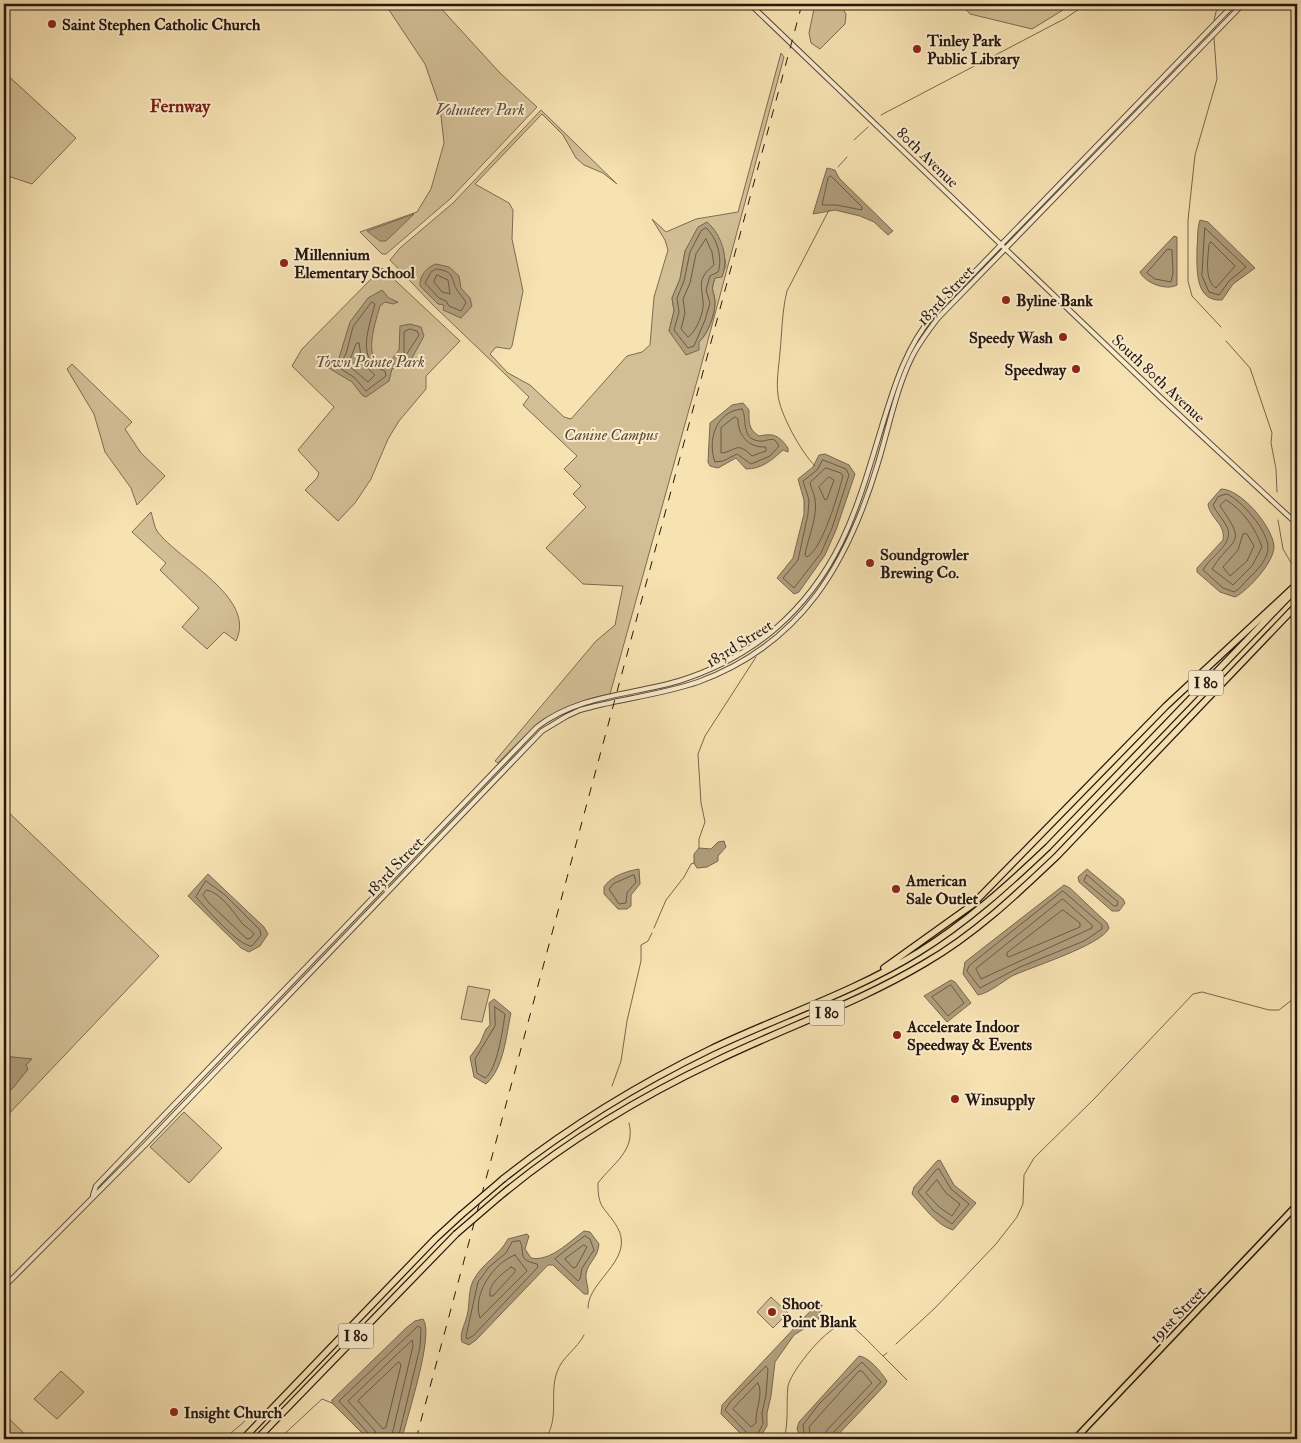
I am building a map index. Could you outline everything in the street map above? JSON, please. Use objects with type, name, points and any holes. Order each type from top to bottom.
[{"type":"highway","points":[[859,984],[917,947],[972,905],[1166,706],[1297,584]]},
{"type":"highway","name":"I 80","points":[[243,1439],[435,1239],[503,1180],[570,1130],[655,1077],[712,1048],[859,984],[921,951],[974,913],[1011,882],[1297,588]]},
{"type":"highway","name":"I 80","points":[[257,1439],[456,1234],[499,1197],[560,1150],[661,1088],[718,1060],[887,985],[927,962],[982,923],[1020,892],[1056,856],[1297,605]]},
{"type":"main road","name":"191st Street","points":[[1075,1439],[1297,1205]]},
{"type":"street","name":"80th Avenue","points":[[750,4],[1006,248]]},
{"type":"street","name":"183rd Street","points":[[93,1195],[96,1186],[537,727],[553,716],[592,700],[679,681],[711,669],[764,638],[799,606],[820,581],[848,533],[896,382],[909,348],[934,314],[1234,4]]},
{"type":"street","name":"183rd Street","points":[[4,1287],[93,1195],[101,1190],[542,731],[580,710],[678,688],[720,672],[769,642],[795,619],[830,577],[856,528],[910,360],[923,337],[938,318],[1243,4]]},
{"type":"street","name":"South 80th Avenue","points":[[1006,248],[1161,398],[1297,524]]},
{"type":"green space","name":"Volunteer Park","points":[[383,4],[437,4],[500,73],[537,107],[450,199],[386,254],[382,254],[360,232],[417,212],[431,189],[444,143],[440,107],[425,64]]},
{"type":"green space","points":[[815,4],[840,4],[846,14],[845,24],[820,49],[811,43],[809,33]]},
{"type":"green space","points":[[961,4],[1068,4],[1063,10],[1032,29],[970,14]]},
{"type":"green space","name":"Canine Campus","points":[[781,53],[784,57],[700,370],[610,694],[576,704],[548,718],[523,738],[498,763],[495,761],[596,641],[615,625],[623,586],[583,584],[546,548],[586,507],[573,494],[581,486],[564,469],[577,456],[523,405],[529,397],[433,305],[390,260],[400,248],[453,203],[541,110],[617,184],[603,173],[584,165],[576,158],[563,135],[542,114],[475,184],[509,203],[513,210],[512,239],[523,291],[512,346],[510,349],[496,347],[490,354],[508,373],[530,385],[564,417],[571,419],[627,356],[642,352],[650,345],[654,297],[668,250],[665,240],[652,219],[666,232],[696,219],[738,212]],"holes":[[[723,249],[726,265],[722,276],[715,278],[713,318],[699,342],[669,331],[674,311],[672,298],[680,279],[685,251]]]},
{"type":"green space","points":[[4,72],[76,138],[32,184],[5,175],[4,178]]},
{"type":"green space","name":"Town Pointe Park","points":[[382,268],[460,341],[426,376],[426,389],[399,421],[388,439],[371,479],[355,503],[338,521],[305,490],[317,478],[319,473],[298,450],[334,407],[292,366],[302,349]]},
{"type":"green space","points":[[72,364],[132,422],[125,429],[141,453],[165,476],[137,505],[131,488],[105,452],[94,414],[67,369]]},
{"type":"green space","points":[[151,512],[157,531],[168,543],[213,581],[236,609],[240,625],[236,641],[224,632],[207,649],[182,627],[199,608],[160,570],[166,563],[132,532]]},
{"type":"green space","points":[[4,808],[159,956],[4,1119]]},
{"type":"green space","points":[[468,986],[490,990],[482,1022],[461,1019]]},
{"type":"green space","points":[[184,1112],[222,1148],[189,1183],[150,1147]]},
{"type":"green space","name":"Shoot Point Blank","points":[[771,1297],[788,1313],[773,1328],[757,1312]]},
{"type":"green space","points":[[61,1371],[84,1392],[57,1419],[34,1399]]},
{"type":"green space","points":[[4,1414],[30,1439],[4,1439]]},
{"type":"water","points":[[827,168],[835,170],[839,178],[893,231],[888,235],[874,222],[860,216],[835,210],[813,214]]},
{"type":"water","points":[[414,214],[386,241],[380,241],[367,231]]},
{"type":"water","points":[[1200,220],[1208,222],[1255,268],[1233,284],[1222,300],[1213,299],[1206,295],[1199,282],[1197,248]]},
{"type":"water","points":[[707,222],[717,233],[723,247],[724,270],[722,277],[715,278],[713,289],[714,312],[708,329],[699,342],[699,350],[686,355],[669,331],[674,311],[672,298],[680,279],[685,251],[698,227]]},
{"type":"water","points":[[1174,236],[1177,237],[1177,285],[1167,287],[1151,283],[1140,272]]},
{"type":"water","points":[[436,264],[449,267],[459,276],[461,288],[470,298],[472,306],[461,318],[443,310],[444,305],[438,304],[420,286],[424,272]]},
{"type":"water","points":[[382,290],[389,298],[398,302],[393,304],[385,302],[380,306],[372,345],[376,361],[383,365],[394,366],[393,358],[399,350],[400,326],[410,324],[421,327],[424,336],[411,360],[392,369],[389,381],[366,397],[362,395],[352,382],[327,367],[339,358],[350,322],[368,298]]},
{"type":"water","points":[[743,403],[749,410],[749,422],[753,431],[759,436],[772,435],[779,438],[788,448],[788,452],[783,450],[766,463],[752,469],[746,469],[736,458],[718,468],[710,466],[708,462],[710,423],[732,405]]},
{"type":"water","points":[[825,454],[849,465],[855,474],[836,530],[825,555],[799,592],[794,594],[777,578],[793,558],[804,514],[804,500],[798,479],[813,467],[819,455]]},
{"type":"water","points":[[1221,489],[1237,495],[1254,510],[1268,529],[1274,546],[1270,559],[1260,575],[1247,589],[1235,597],[1220,592],[1197,572],[1197,568],[1223,540],[1222,530],[1208,504]]},
{"type":"water","points":[[724,841],[726,847],[718,856],[718,861],[707,867],[697,868],[694,863],[694,854],[699,848],[711,849],[718,842]]},
{"type":"water","points":[[639,869],[640,884],[631,895],[631,906],[627,909],[618,909],[604,894],[604,887],[615,877]]},
{"type":"water","points":[[1087,869],[1123,899],[1125,903],[1119,911],[1112,911],[1079,882],[1078,877]]},
{"type":"water","points":[[208,874],[264,927],[268,934],[260,946],[249,952],[241,948],[188,896]]},
{"type":"water","points":[[1064,885],[1070,888],[1107,923],[1109,928],[1104,935],[1065,955],[1012,976],[991,990],[978,995],[963,974],[965,962]]},
{"type":"water","points":[[951,980],[955,982],[971,1003],[947,1022],[924,996]]},
{"type":"water","points":[[494,999],[511,1013],[501,1061],[486,1084],[474,1077],[470,1057],[490,1025],[489,1003]]},
{"type":"water","points":[[4,1056],[32,1059],[26,1065],[28,1069],[13,1088],[4,1094]]},
{"type":"water","points":[[940,1160],[954,1185],[976,1203],[953,1230],[936,1220],[912,1194],[914,1187]]},
{"type":"water","points":[[584,1231],[590,1232],[599,1244],[597,1253],[586,1274],[588,1294],[584,1294],[553,1265],[548,1265],[476,1340],[469,1345],[462,1342],[462,1332],[467,1316],[470,1289],[473,1281],[481,1269],[508,1239],[527,1234],[529,1236],[525,1249],[531,1258],[538,1258],[545,1257],[559,1250]]},
{"type":"water","points":[[817,1304],[822,1305],[818,1320],[794,1335],[775,1362],[767,1413],[767,1426],[759,1439],[746,1439],[721,1414],[722,1405]]},
{"type":"water","points":[[423,1319],[426,1328],[423,1358],[402,1439],[368,1439],[332,1403],[332,1400],[406,1328],[415,1321]]},
{"type":"water","points":[[859,1356],[867,1359],[878,1369],[887,1381],[885,1385],[834,1439],[801,1439],[797,1429],[799,1422]]},
{"type":"waterway","points":[[881,115],[1066,18],[1086,4]]},
{"type":"waterway","points":[[1214,20],[1218,4]]},
{"type":"waterway","points":[[1214,38],[1217,79],[1195,155],[1188,220],[1188,281],[1192,296],[1221,327]]},
{"type":"waterway","points":[[854,140],[868,127]]},
{"type":"waterway","points":[[838,167],[847,157]]},
{"type":"waterway","points":[[815,466],[809,460],[787,422],[780,403],[777,379],[787,291],[829,210]]},
{"type":"waterway","points":[[1226,341],[1250,368],[1272,433],[1271,443],[1276,469],[1277,492]]},
{"type":"waterway","points":[[1278,520],[1283,549],[1297,573]]},
{"type":"waterway","points":[[699,848],[699,839],[705,822],[701,803],[698,754],[705,736],[756,657]]},
{"type":"waterway","points":[[654,928],[666,900],[684,877],[691,864],[694,863]]},
{"type":"waterway","points":[[612,1086],[621,1061],[627,1021],[641,961],[641,945],[648,941],[652,933]]},
{"type":"waterway","points":[[896,1344],[935,1308],[996,1244],[1017,1217],[1023,1204],[1024,1175],[1034,1158],[1095,1098],[1193,994],[1202,992],[1269,1010],[1279,1010],[1297,996]]},
{"type":"waterway","points":[[588,1308],[593,1292],[614,1263],[621,1247],[621,1235],[602,1206],[598,1194],[598,1183],[626,1149],[630,1133],[629,1123]]},
{"type":"waterway","points":[[784,1439],[788,1386],[803,1360],[830,1331],[846,1324],[860,1333],[883,1356],[887,1353]]},
{"type":"waterway","points":[[545,1439],[552,1423],[557,1372],[562,1362],[578,1345],[584,1335]]},
{"type":"waterway","points":[[883,1356],[907,1380]]},
{"type":"waterway","points":[[279,1439],[322,1399],[332,1403]]},
{"type":"waterway","points":[[224,1439],[245,1421]]},
{"type":"railway","points":[[416,1439],[802,4]]},
{"type":"place","name":"Saint Stephen Catholic Church","points":[[52,24]]},
{"type":"place","name":"Tinley Park Public Library","points":[[917,49]]},
{"type":"place","name":"Millennium Elementary School","points":[[284,263]]},
{"type":"place","name":"Byline Bank","points":[[1006,300]]},
{"type":"place","name":"Speedy Wash","points":[[1063,337]]},
{"type":"place","name":"Speedway","points":[[1076,369]]},
{"type":"place","name":"Soundgrowler Brewing Co.","points":[[870,563]]},
{"type":"place","name":"American Sale Outlet","points":[[896,889]]},
{"type":"place","name":"Accelerate Indoor Speedway & Events","points":[[897,1035]]},
{"type":"place","name":"Winsupply","points":[[955,1099]]},
{"type":"place","name":"Shoot Point Blank","points":[[772,1312]]},
{"type":"place","name":"Insight Church","points":[[174,1412]]},
{"type":"district","name":"Fernway","points":[[180,106]]}]
